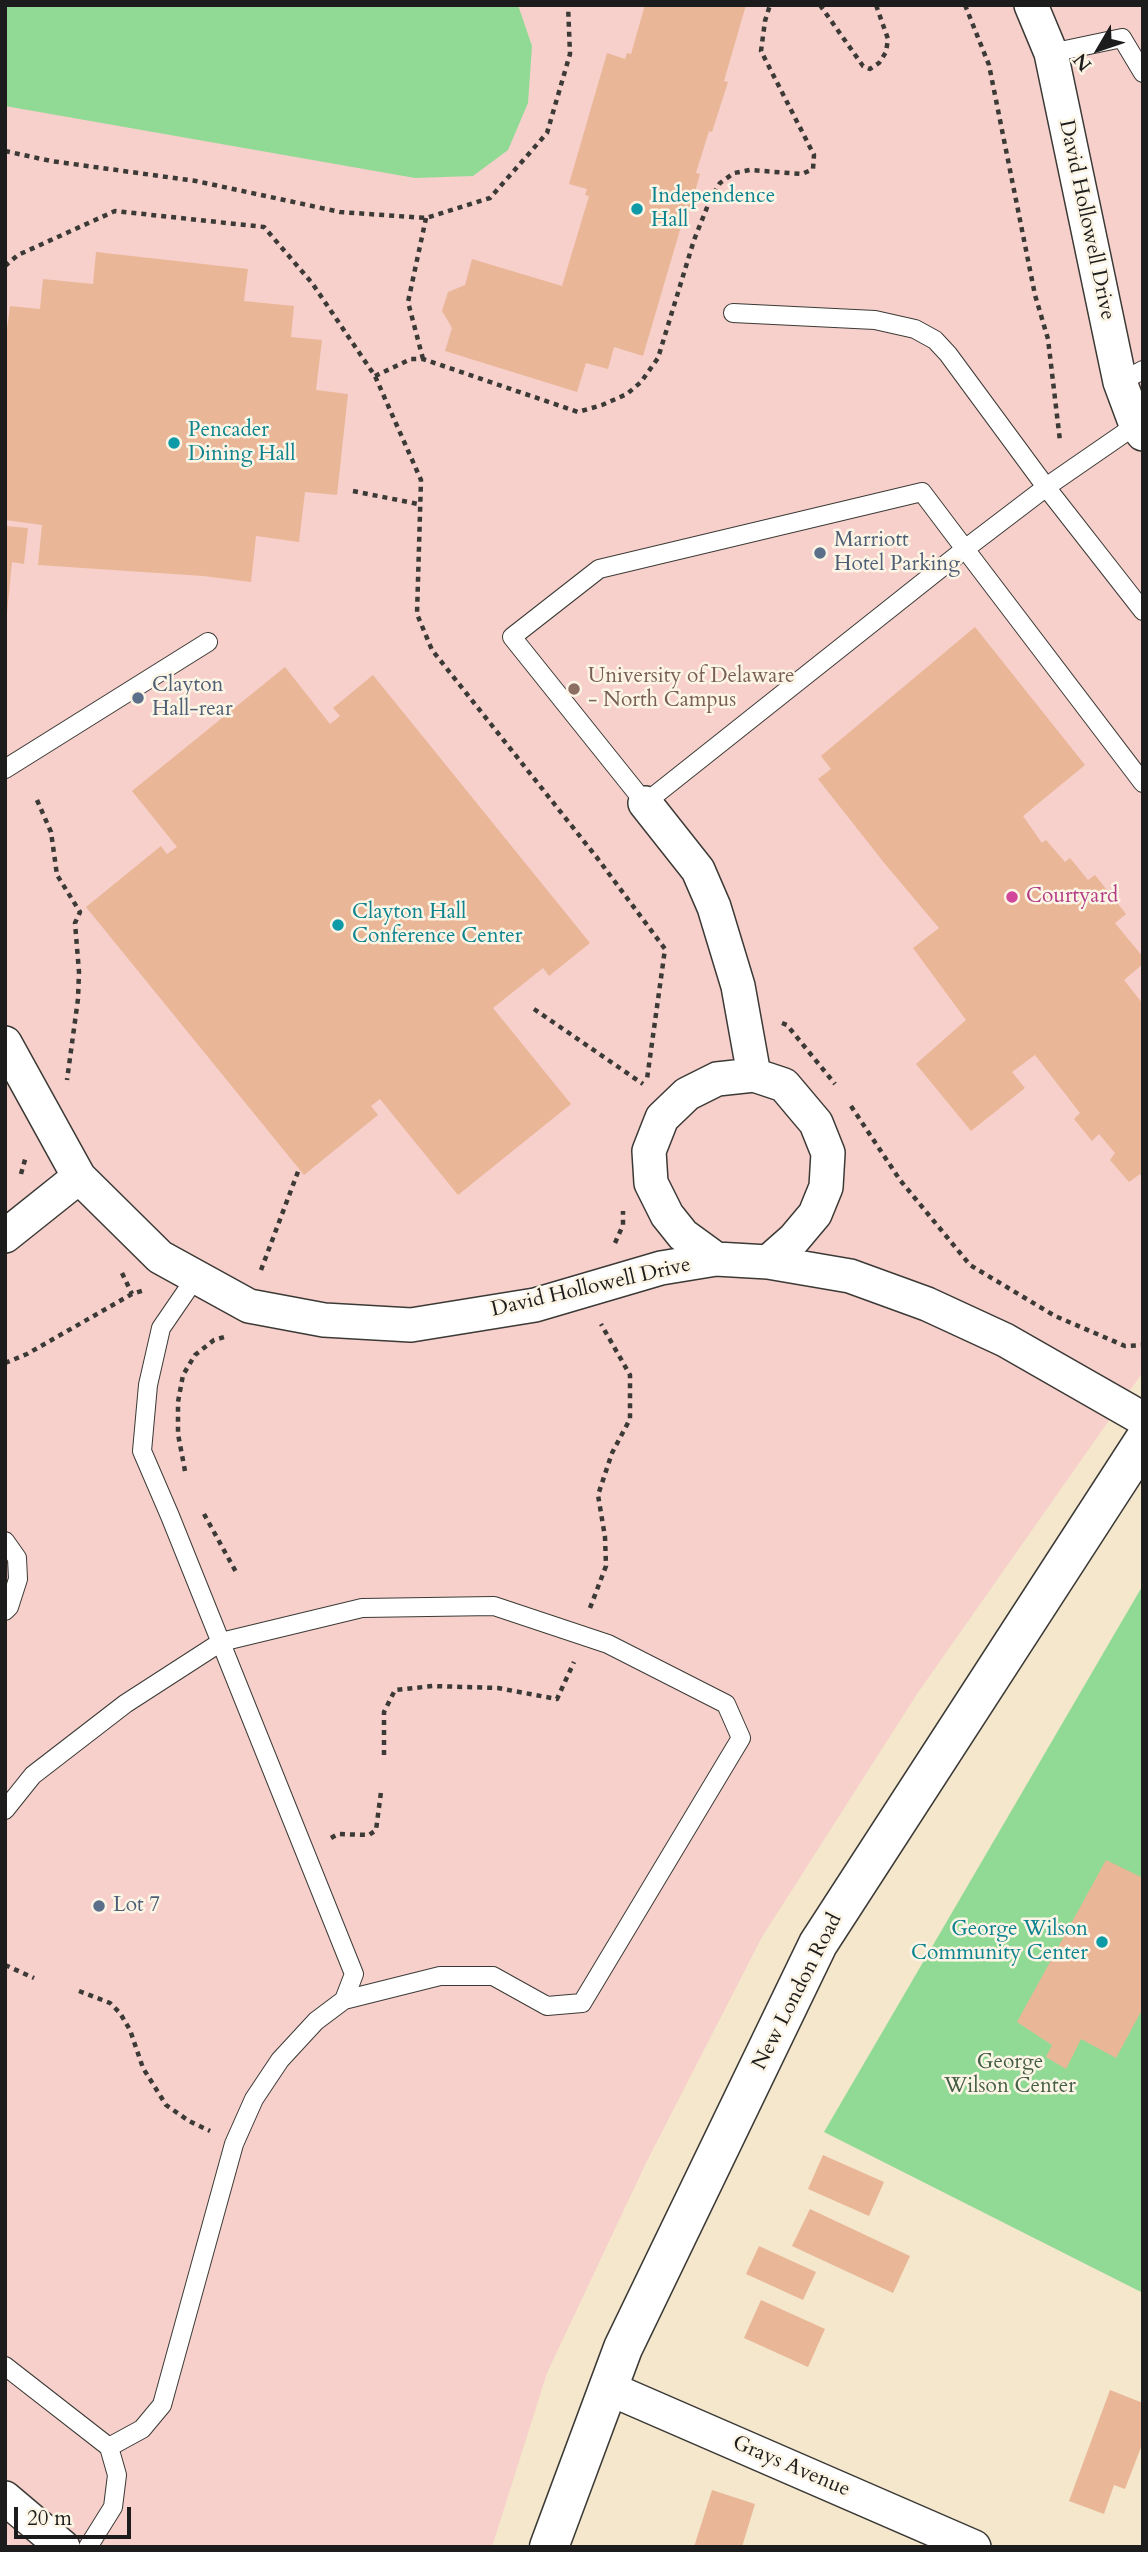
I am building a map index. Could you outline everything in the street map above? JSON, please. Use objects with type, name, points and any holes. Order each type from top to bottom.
[{"type":"main road","name":"New London Road","points":[[549,2547],[623,2348],[818,1944],[1143,1442]]},
{"type":"street","name":"David Hollowell Drive","points":[[1031,5],[1051,53],[1132,376],[1139,430]]},
{"type":"street","points":[[645,803],[698,870],[714,907],[737,986],[754,1075]]},
{"type":"street","name":"David Hollowell Drive","points":[[5,1043],[79,1177],[189,1287],[249,1306],[324,1320],[411,1325],[535,1306],[661,1268],[716,1259],[768,1262],[850,1276],[927,1304],[1006,1340],[1143,1419]]},
{"type":"street","points":[[716,1259],[683,1235],[667,1215],[651,1183],[649,1152],[662,1118],[687,1094],[717,1079],[754,1075],[784,1085],[817,1123],[828,1153],[826,1187],[815,1214],[794,1239],[768,1262]]},
{"type":"street","points":[[5,1236],[79,1177]]},
{"type":"street","name":"Grays Avenue","points":[[608,2388],[974,2547]]},
{"type":"street","points":[[5,2498],[64,2547]]},
{"type":"lane","points":[[1051,53],[1122,38],[1143,73]]},
{"type":"lane","points":[[733,313],[876,320],[896,323],[934,340],[948,354],[1046,487],[1143,611]]},
{"type":"lane","points":[[1139,430],[1077,465],[1046,487],[965,549],[645,803],[512,637],[599,569],[922,492],[965,549],[1143,783]]},
{"type":"lane","points":[[5,769],[208,642]]},
{"type":"lane","points":[[189,1287],[161,1328],[148,1385],[142,1451],[354,1974],[344,2000]]},
{"type":"lane","points":[[5,1541],[16,1558],[18,1579],[9,1607],[5,1611]]},
{"type":"lane","points":[[5,1810],[33,1775],[125,1704],[221,1642],[362,1608],[494,1606],[608,1644],[726,1704],[741,1738],[582,2003],[547,2006],[493,1976],[440,1976],[344,2000],[316,2021],[289,2050],[254,2099],[234,2144],[162,2405],[142,2429],[109,2447]]},
{"type":"lane","points":[[5,2366],[109,2447],[117,2475],[113,2507],[88,2547]]},
{"type":"path","points":[[5,151],[51,161],[196,181],[340,212],[426,218],[490,198],[547,133],[570,54],[568,5]]},
{"type":"path","points":[[375,376],[411,359],[422,359],[578,412],[627,394],[641,382],[658,358],[694,240],[720,183],[734,173],[750,170],[802,174],[813,169],[814,155],[761,51],[765,21],[771,5]]},
{"type":"path","points":[[820,5],[863,66],[870,69],[879,63],[886,52],[888,39],[876,5]]},
{"type":"path","points":[[965,5],[989,65],[1035,295],[1048,339],[1058,439],[1077,465]]},
{"type":"path","points":[[5,265],[18,255],[115,211],[264,227],[312,283],[375,376],[421,480],[418,504],[417,614],[432,650],[598,859],[665,949],[643,1095]]},
{"type":"path","points":[[422,359],[408,302],[426,218]]},
{"type":"path","points":[[353,491],[418,504]]},
{"type":"path","points":[[37,800],[51,832],[57,875],[80,912],[75,923],[78,999],[67,1087],[63,1102],[44,1114]]},
{"type":"path","points":[[186,1477],[178,1434],[178,1402],[183,1375],[195,1355],[214,1340],[241,1332],[299,1169]]},
{"type":"path","points":[[590,1609],[606,1566],[605,1537],[598,1494],[612,1453],[630,1419],[631,1375],[600,1322],[585,1266],[610,1253],[623,1225],[623,1206]]},
{"type":"path","points":[[5,1363],[27,1354],[132,1294],[160,1285],[189,1287]]},
{"type":"path","points":[[198,1502],[236,1572]]},
{"type":"path","points":[[384,1755],[384,1712],[395,1690],[433,1686],[498,1688],[557,1699],[579,1651]]},
{"type":"path","points":[[331,1847],[330,1839],[338,1834],[369,1835],[376,1829],[381,1791]]},
{"type":"path","points":[[5,1965],[34,1978]]},
{"type":"path","points":[[79,1991],[110,2003],[120,2013],[130,2030],[143,2068],[166,2105],[189,2121],[211,2131]]},
{"type":"shaded area","name":"University of Delaware - North Campus","points":[[5,5],[1143,5],[1143,1372],[917,1694],[762,1937],[646,2163],[547,2373],[492,2547],[5,2547]]},
{"type":"green space","points":[[5,5],[518,5],[532,46],[528,103],[508,150],[473,176],[415,178],[5,106]]},
{"type":"green space","name":"George Wilson Center","points":[[1143,1585],[1143,2293],[824,2132]]},
{"type":"building","name":"Independence Hall","points":[[645,5],[746,5],[724,81],[728,82],[712,132],[709,131],[696,173],[700,174],[686,224],[682,223],[643,356],[614,347],[608,369],[586,363],[577,392],[445,351],[452,328],[442,311],[448,292],[465,285],[472,259],[562,286],[589,196],[585,195],[587,189],[569,184],[607,53],[625,59],[627,53],[631,54]]},
{"type":"building","name":"Pencader Dining Hall","points":[[96,252],[248,269],[244,301],[294,306],[291,337],[322,340],[316,390],[348,394],[337,495],[305,492],[299,542],[256,536],[251,582],[203,576],[38,565],[42,525],[5,520],[5,344],[10,306],[40,309],[43,279],[93,284]]},
{"type":"building","points":[[5,526],[28,528],[24,564],[12,562],[7,613],[5,613]]},
{"type":"building","name":"Courtyard","points":[[975,627],[1085,765],[1023,816],[1042,843],[1046,840],[1065,862],[1070,858],[1088,880],[1095,875],[1126,914],[1115,923],[1143,957],[1143,964],[1124,980],[1143,1004],[1143,1178],[1140,1174],[1129,1182],[1110,1160],[1115,1153],[1099,1134],[1092,1141],[1074,1119],[1080,1113],[1035,1055],[1012,1072],[1025,1088],[971,1131],[916,1064],[966,1020],[913,948],[939,928],[818,779],[831,769],[821,756]]},
{"type":"building","name":"Clayton Hall Conference Center","points":[[285,667],[330,724],[340,716],[333,708],[373,675],[590,943],[549,976],[543,968],[493,1008],[571,1104],[458,1195],[380,1099],[371,1106],[378,1115],[304,1175],[86,907],[161,846],[167,854],[177,847],[132,791]]},
{"type":"building","name":"George Wilson Community Center","points":[[1106,1860],[1141,1877],[1143,1873],[1143,2008],[1116,2058],[1081,2039],[1066,2069],[1046,2057],[1052,2045],[1017,2022]]},
{"type":"building","points":[[823,2155],[884,2182],[869,2216],[808,2189]]},
{"type":"building","points":[[810,2209],[910,2256],[893,2293],[792,2246]]},
{"type":"building","points":[[759,2246],[816,2272],[803,2300],[746,2274]]},
{"type":"building","points":[[761,2300],[825,2329],[808,2367],[744,2338]]},
{"type":"building","points":[[1110,2390],[1143,2403],[1143,2442],[1125,2489],[1114,2485],[1104,2514],[1069,2501]]},
{"type":"building","points":[[712,2490],[755,2504],[742,2547],[694,2547]]},
{"type":"place","name":"Independence Hall","points":[[637,209]]},
{"type":"place","name":"Pencader Dining Hall","points":[[174,443]]},
{"type":"place","name":"Marriott Hotel Parking","points":[[820,553]]},
{"type":"place","name":"University of Delaware - North Campus","points":[[574,689]]},
{"type":"place","name":"Clayton Hall-rear","points":[[138,698]]},
{"type":"place","name":"Courtyard","points":[[1012,897]]},
{"type":"place","name":"Clayton Hall Conference Center","points":[[338,925]]},
{"type":"place","name":"Lot 7","points":[[99,1906]]},
{"type":"place","name":"George Wilson Community Center","points":[[1102,1942]]}]
